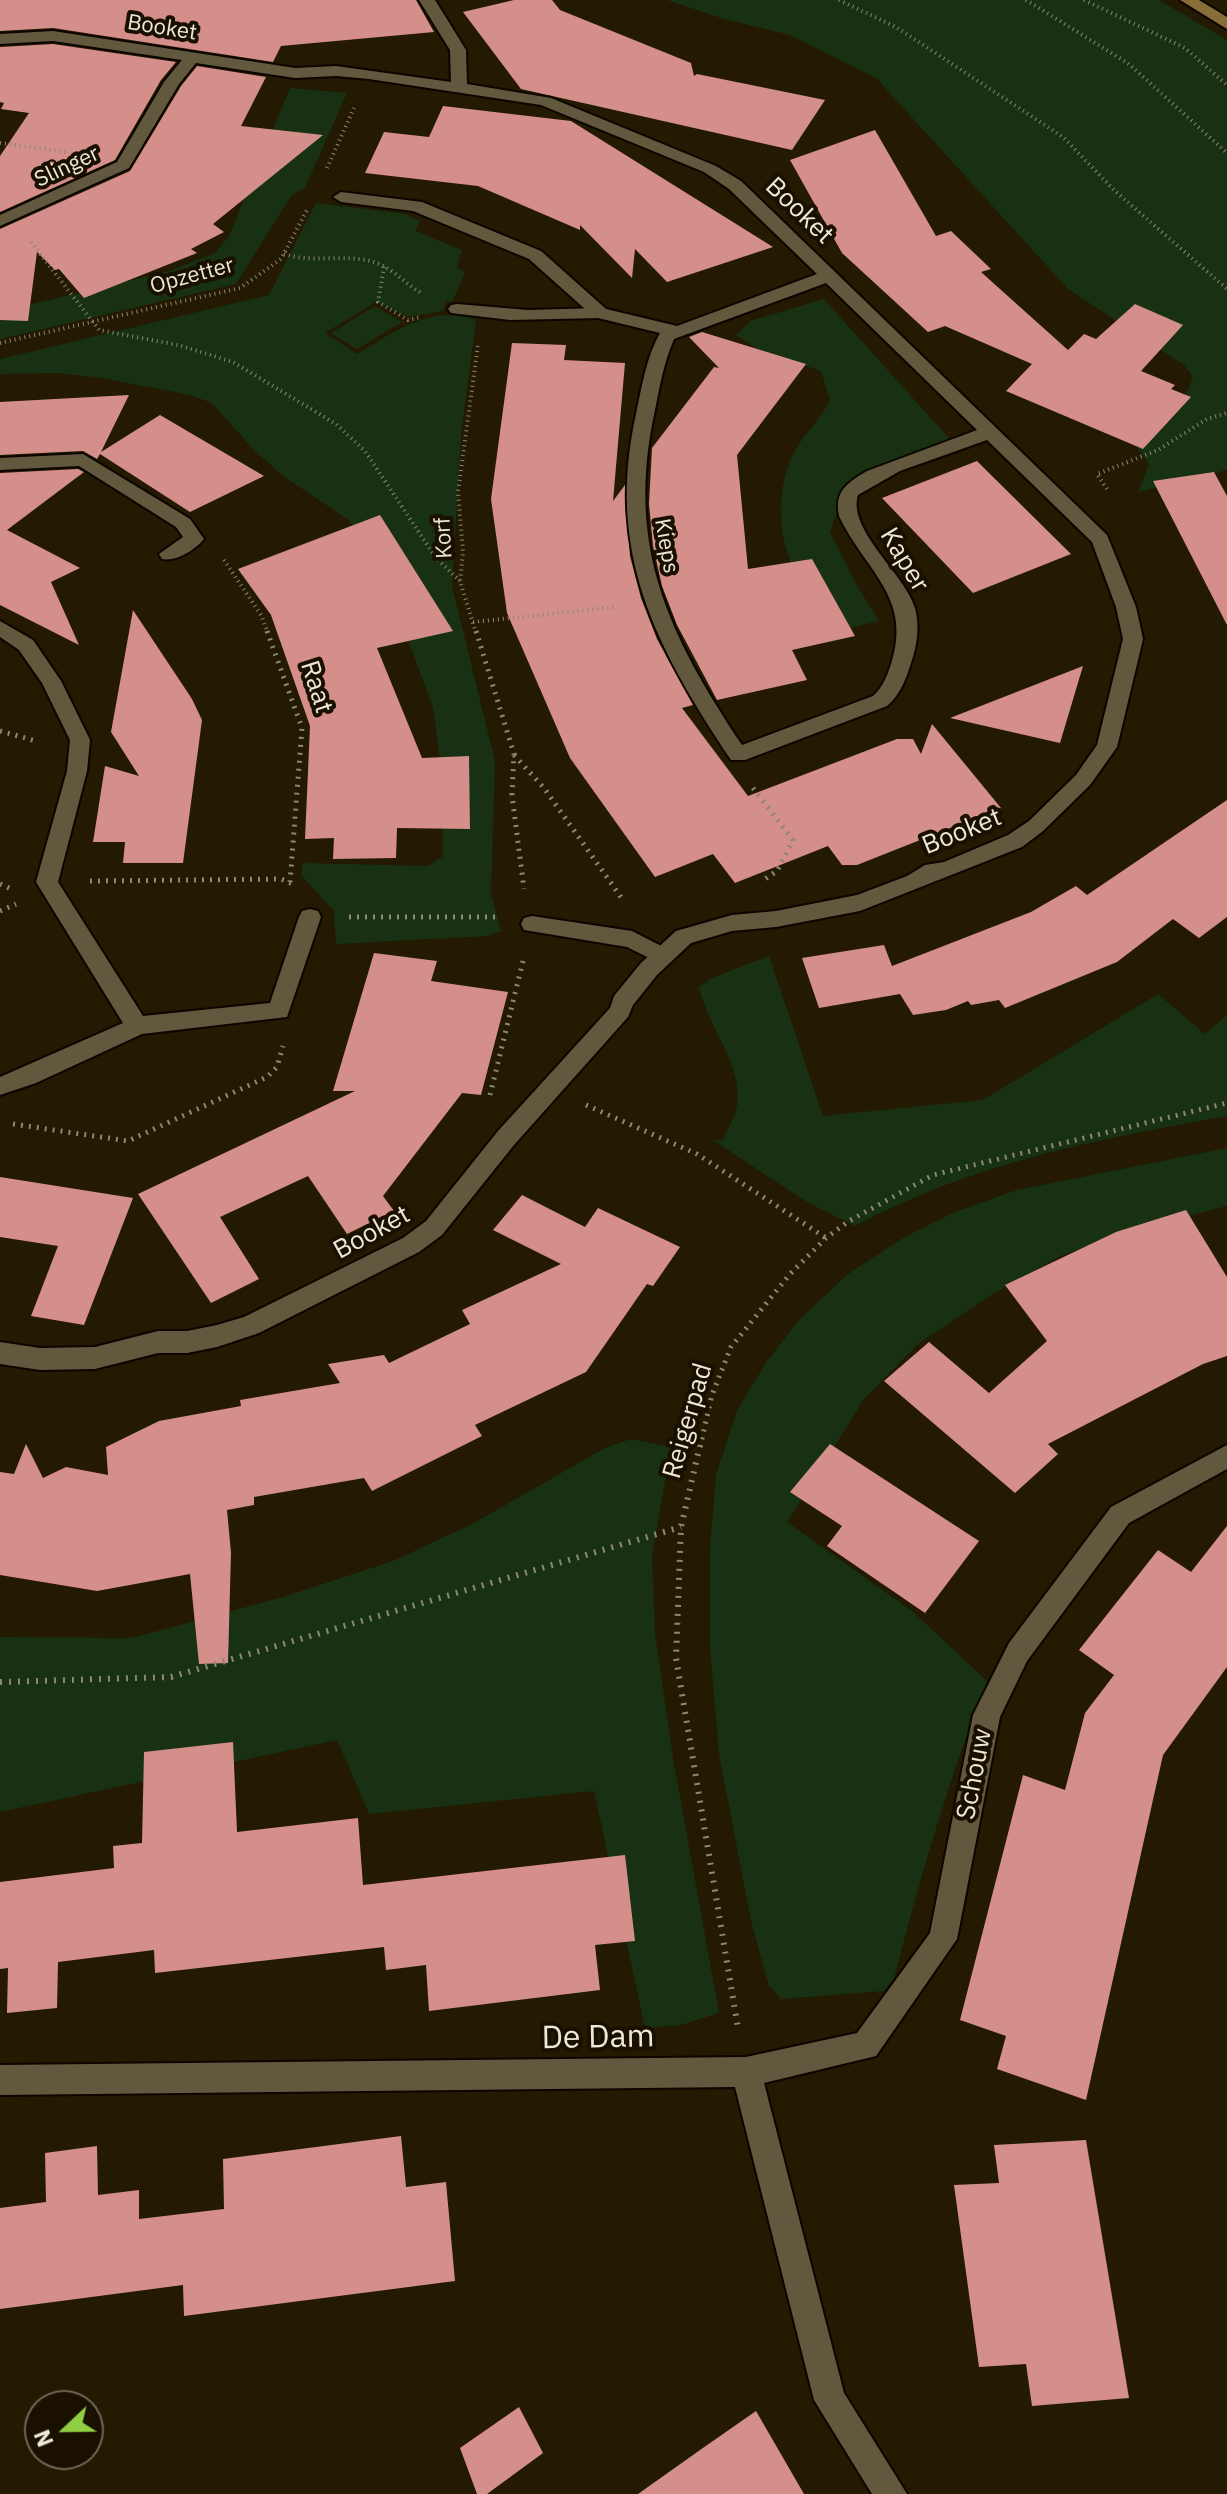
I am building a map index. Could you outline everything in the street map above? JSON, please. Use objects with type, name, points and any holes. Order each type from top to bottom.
[{"type":"street","points":[[427,0],[458,50],[459,87]]},
{"type":"street","points":[[1188,0],[1227,24]]},
{"type":"street","name":"Booket","points":[[0,39],[53,36],[295,73],[336,71],[369,74],[545,101],[710,169],[735,185],[1100,539],[1126,607],[1133,639],[1107,747],[1094,767],[1036,826],[1015,841],[860,903],[684,937],[661,956],[622,1002],[620,1011],[423,1238],[250,1326],[217,1336],[187,1342],[158,1342],[95,1358],[40,1359],[0,1353]]},
{"type":"street","name":"Slinger","points":[[6,220],[123,165],[172,82],[192,58]]},
{"type":"street","points":[[341,197],[416,206],[535,255],[600,313]]},
{"type":"street","points":[[457,309],[560,316],[600,313],[675,331],[828,276]]},
{"type":"street","name":"Kieps","points":[[675,331],[663,342],[657,358],[636,454],[635,509],[642,566],[653,602],[706,707],[738,755]]},
{"type":"street","name":"Kaper","points":[[738,755],[880,701],[892,689],[906,651],[905,611],[891,582],[851,524],[845,508],[848,493],[880,474],[991,432]]},
{"type":"street","points":[[0,464],[83,460],[183,523],[194,539],[169,554]]},
{"type":"street","points":[[0,628],[26,645],[51,681],[80,740],[77,771],[47,882],[137,1026]]},
{"type":"street","points":[[0,1086],[28,1077],[137,1026],[160,1021],[279,1011],[310,917]]},
{"type":"street","points":[[530,921],[632,939],[661,956]]},
{"type":"street","name":"Schouw","points":[[746,2072],[866,2046],[943,1939],[987,1715],[1018,1652],[1120,1515],[1227,1456]]},
{"type":"street","points":[[746,2072],[830,2400],[891,2494]]},
{"type":"street","name":"De Dam","points":[[0,2080],[746,2072]]},
{"type":"path","points":[[839,0],[896,27],[1063,137],[1115,191],[1227,289]]},
{"type":"path","points":[[1026,0],[1129,64],[1227,153]]},
{"type":"path","points":[[1084,0],[1185,48],[1227,85]]},
{"type":"path","points":[[322,178],[369,74]]},
{"type":"path","name":"Opzetter","points":[[0,343],[240,288],[264,274],[284,254],[311,202]]},
{"type":"path","points":[[6,220],[99,330],[178,345],[233,362],[336,424],[365,451],[436,558],[460,581]]},
{"type":"path","points":[[284,254],[306,262],[356,260],[384,267],[413,290],[457,309]]},
{"type":"path","points":[[384,267],[378,302],[408,320],[457,309]]},
{"type":"path","name":"Korf","points":[[482,313],[458,492],[463,552],[460,581],[514,754],[512,795],[530,921]]},
{"type":"path","points":[[1071,512],[1111,496],[1097,474],[1158,450],[1207,419],[1227,413]]},
{"type":"path","name":"Raat","points":[[194,539],[224,561],[261,615],[301,721],[290,882]]},
{"type":"path","points":[[473,622],[653,602]]},
{"type":"path","name":"Korf","points":[[514,754],[544,788],[628,907],[635,918],[632,939]]},
{"type":"path","points":[[738,755],[739,769],[793,840],[777,871],[753,888],[765,920]]},
{"type":"path","points":[[47,882],[250,879],[290,882],[296,887],[310,917],[530,921],[487,1109],[518,1125]]},
{"type":"path","points":[[3,1123],[133,1139],[274,1072],[281,1059],[287,1026],[279,1011]]},
{"type":"path","points":[[554,1087],[593,1109],[697,1154],[826,1238]]},
{"type":"path","name":"Reigerpad","points":[[746,2072],[676,1658],[681,1527],[712,1395],[731,1347],[790,1274],[826,1238],[849,1221],[933,1175],[1227,1103]]},
{"type":"path","points":[[0,1682],[171,1677],[681,1527]]},
{"type":"green space","points":[[667,0],[1159,0],[1227,40],[1227,470],[1138,492],[1149,464],[1135,445],[1187,392],[1193,377],[1184,365],[1068,289],[876,78],[790,35],[724,19]]},
{"type":"green space","points":[[290,88],[347,93],[305,188],[291,196],[236,284],[0,339],[0,312],[169,271],[215,253],[229,236]]},
{"type":"green space","points":[[316,203],[405,214],[420,221],[415,231],[462,250],[457,267],[465,272],[452,302],[446,300],[443,311],[409,317],[376,302],[325,333],[357,354],[399,329],[429,317],[460,316],[476,320],[461,435],[452,586],[495,761],[491,894],[501,931],[488,936],[336,944],[334,911],[302,876],[302,863],[428,866],[443,856],[443,783],[433,707],[400,619],[350,521],[283,476],[254,450],[212,403],[190,395],[102,378],[58,373],[0,374],[0,359],[269,295]]},
{"type":"green space","points":[[824,299],[955,445],[859,488],[838,509],[830,532],[879,621],[841,630],[813,598],[791,564],[781,517],[783,486],[792,457],[830,400],[821,371],[759,350],[736,335],[750,321]]},
{"type":"green space","points":[[375,306],[402,322],[357,349],[331,333]]},
{"type":"green space","points":[[769,956],[823,1116],[983,1100],[1158,994],[1205,1034],[1227,1015],[1227,1116],[1083,1144],[990,1169],[900,1204],[855,1226],[807,1202],[713,1140],[723,1140],[736,1110],[737,1090],[730,1060],[699,987],[714,977]]},
{"type":"green space","points":[[1227,1148],[1227,1206],[1152,1225],[1060,1256],[996,1292],[919,1343],[864,1399],[787,1522],[912,1611],[987,1681],[936,1828],[894,1979],[884,1991],[781,1999],[769,1986],[751,1921],[719,1754],[710,1649],[710,1547],[716,1475],[737,1411],[767,1361],[800,1319],[847,1275],[903,1238],[955,1212],[1017,1190]]},
{"type":"green space","points":[[631,1439],[671,1447],[652,1555],[655,1633],[673,1758],[719,2013],[681,2025],[645,2028],[594,1791],[369,1814],[337,1740],[0,1812],[0,1637],[132,1638],[283,1597],[393,1561],[474,1523],[605,1448]]},
{"type":"building","points":[[0,0],[416,0],[434,32],[281,46],[273,62],[53,28],[0,31]]},
{"type":"building","points":[[514,0],[552,0],[560,10],[691,63],[694,76],[697,74],[825,100],[792,150],[521,89],[463,12]]},
{"type":"building","points":[[53,44],[176,62],[161,80],[115,160],[0,212],[0,156],[29,113],[1,109],[4,103],[0,102],[0,47]]},
{"type":"building","points":[[197,66],[266,77],[241,126],[323,135],[213,224],[224,232],[191,249],[197,253],[84,298],[59,269],[55,270],[37,252],[28,321],[0,320],[0,229],[130,171],[181,86]]},
{"type":"building","points":[[443,106],[571,121],[773,247],[667,282],[635,249],[632,278],[580,225],[580,230],[478,186],[365,173],[384,132],[429,137]]},
{"type":"building","points":[[875,130],[936,236],[951,231],[991,269],[981,272],[1068,350],[1084,334],[1096,339],[1135,304],[1183,325],[1141,371],[1175,385],[1171,389],[1191,397],[1143,449],[1006,391],[1032,364],[945,326],[928,332],[842,253],[790,160]]},
{"type":"building","points":[[702,332],[806,364],[737,455],[748,569],[812,559],[855,636],[792,650],[807,680],[717,700],[677,625],[662,586],[653,546],[649,504],[652,448],[714,367],[719,368],[689,337]]},
{"type":"building","points":[[512,343],[566,345],[564,360],[625,363],[613,501],[625,485],[630,556],[641,598],[657,639],[693,705],[682,708],[748,796],[897,739],[913,739],[921,754],[932,724],[1001,808],[857,865],[842,865],[828,846],[735,883],[713,854],[655,877],[570,758],[507,613],[491,499]]},
{"type":"building","points":[[129,395],[101,452],[160,415],[264,476],[190,512],[100,454],[97,459],[83,451],[0,455],[0,402]]},
{"type":"building","points":[[977,461],[1071,554],[973,593],[882,498]]},
{"type":"building","points":[[78,469],[84,472],[7,530],[80,568],[51,582],[79,645],[0,605],[0,473]]},
{"type":"building","points":[[1214,472],[1227,496],[1227,625],[1153,481]]},
{"type":"building","points":[[380,515],[453,631],[377,648],[422,758],[469,756],[470,829],[397,828],[396,858],[333,859],[334,838],[305,839],[310,726],[271,615],[238,569]]},
{"type":"building","points":[[133,610],[192,699],[202,720],[183,863],[123,863],[125,842],[93,842],[105,766],[139,776],[111,732]]},
{"type":"building","points":[[1083,666],[1060,743],[950,718]]},
{"type":"building","points":[[1227,800],[1227,917],[1199,938],[1173,919],[1117,962],[1005,1008],[999,1000],[971,1005],[968,1001],[946,1010],[913,1015],[900,994],[819,1008],[802,958],[884,945],[892,966],[1031,912],[1076,886],[1087,895]]},
{"type":"building","points":[[374,953],[437,961],[431,981],[508,992],[481,1095],[462,1093],[383,1196],[394,1211],[347,1234],[308,1176],[220,1217],[259,1279],[211,1303],[138,1194],[355,1091],[333,1091]]},
{"type":"building","points":[[0,1177],[133,1198],[84,1325],[31,1316],[58,1246],[0,1237]]},
{"type":"building","points":[[522,1195],[585,1227],[598,1208],[680,1247],[653,1286],[647,1284],[586,1372],[475,1425],[482,1436],[372,1491],[364,1478],[254,1497],[254,1505],[227,1510],[231,1553],[228,1663],[199,1664],[190,1574],[97,1591],[0,1575],[0,1472],[14,1474],[26,1444],[43,1478],[66,1467],[108,1475],[106,1447],[159,1421],[241,1406],[240,1400],[340,1383],[328,1364],[384,1355],[389,1363],[470,1324],[462,1310],[561,1264],[493,1230]]},
{"type":"building","points":[[1186,1210],[1227,1277],[1227,1356],[1203,1364],[1048,1444],[1058,1454],[1015,1493],[884,1381],[929,1342],[989,1393],[1047,1341],[1005,1285],[1116,1232]]},
{"type":"building","points":[[830,1444],[979,1541],[925,1613],[827,1546],[842,1526],[790,1492]]},
{"type":"building","points":[[1227,1526],[1227,1667],[1163,1755],[1086,2100],[997,2069],[1006,2036],[960,2020],[1023,1775],[1065,1790],[1085,1713],[1114,1675],[1079,1650],[1158,1550],[1191,1572]]},
{"type":"building","points":[[233,1742],[237,1832],[358,1818],[363,1885],[625,1855],[635,1941],[595,1945],[600,1990],[429,2011],[426,1965],[386,1970],[384,1947],[155,1973],[154,1950],[58,1962],[57,2008],[7,2013],[8,1968],[0,1969],[0,1882],[114,1868],[113,1846],[142,1843],[144,1752]]},
{"type":"building","points":[[401,2136],[406,2187],[446,2182],[455,2281],[184,2316],[183,2285],[0,2309],[0,2208],[46,2202],[45,2153],[97,2146],[98,2195],[139,2190],[139,2219],[224,2209],[223,2159]]},
{"type":"building","points":[[1086,2140],[1129,2398],[1032,2406],[1026,2364],[979,2367],[954,2185],[999,2183],[994,2145]]},
{"type":"building","points":[[519,2407],[543,2453],[487,2494],[477,2494],[460,2448]]},
{"type":"building","points":[[756,2411],[804,2494],[638,2494],[700,2450]]}]
